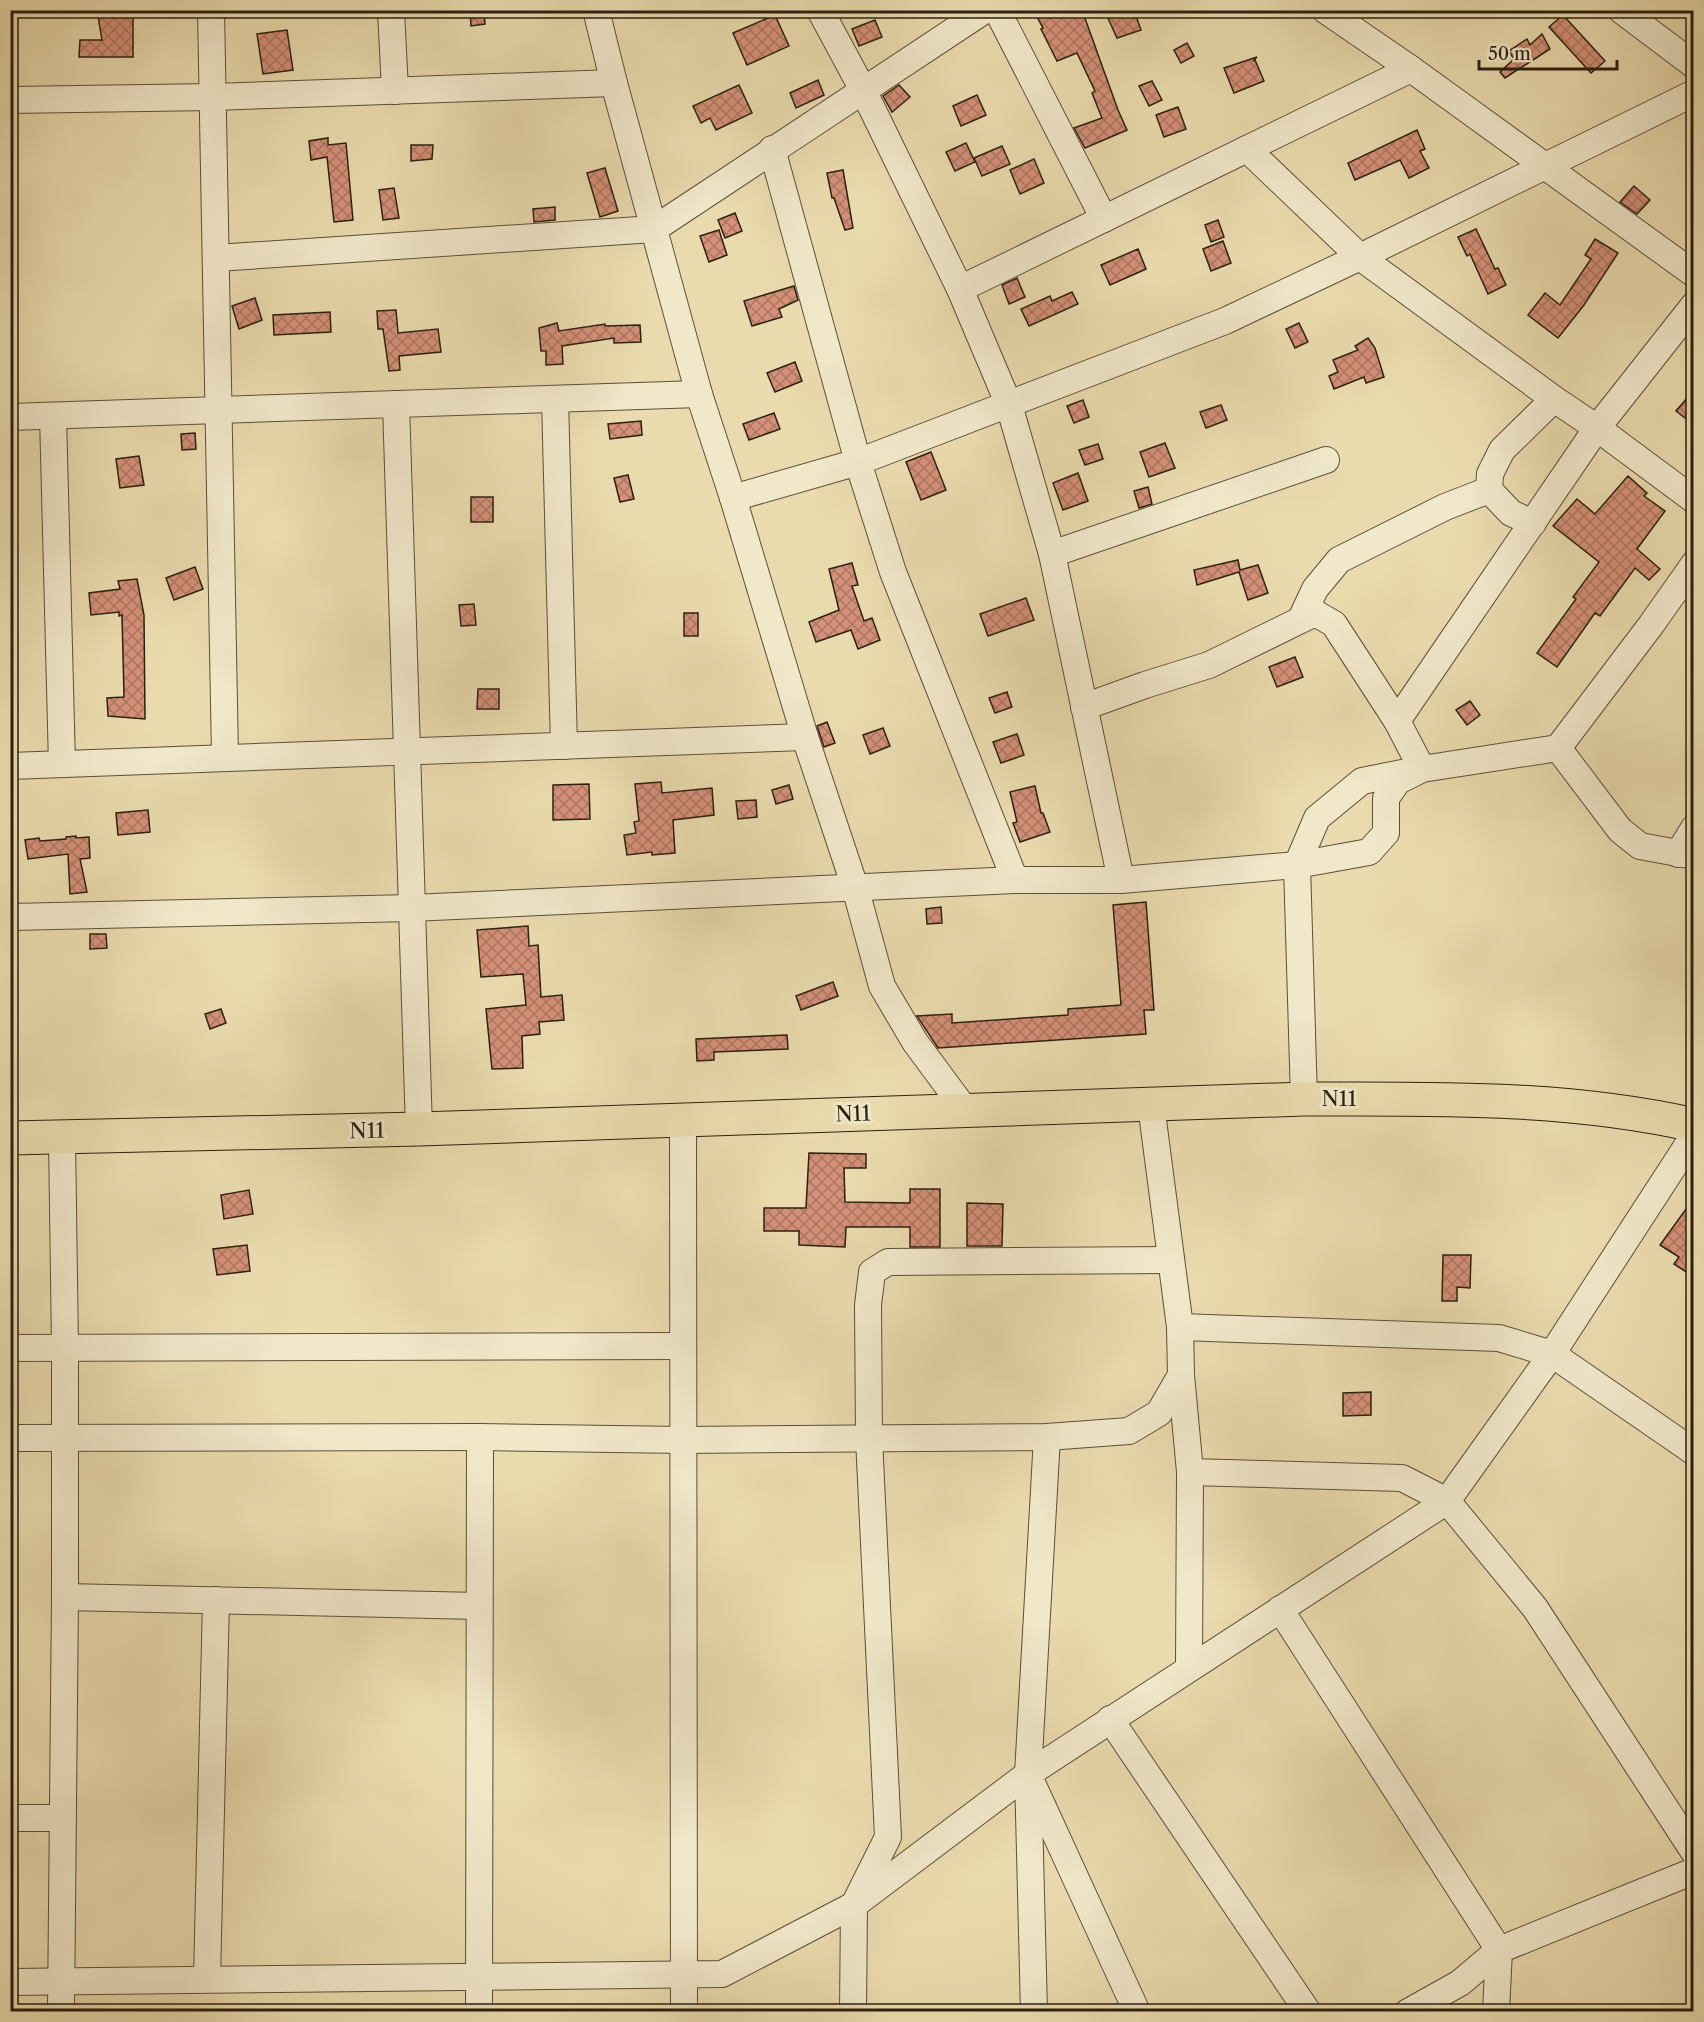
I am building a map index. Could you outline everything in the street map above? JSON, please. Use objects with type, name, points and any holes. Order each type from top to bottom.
[{"type":"main road","name":"N11","points":[[10,1138],[419,1130],[1304,1099],[1430,1099],[1575,1106],[1645,1114],[1694,1125]]},
{"type":"street","points":[[211,10],[225,757]]},
{"type":"street","points":[[391,10],[395,91]]},
{"type":"street","points":[[596,10],[699,394],[805,737],[855,887],[882,986],[915,1042],[966,1111]]},
{"type":"street","points":[[820,10],[863,90],[960,290],[1009,405],[1052,554],[1121,880]]},
{"type":"street","points":[[216,258],[654,229],[985,10]]},
{"type":"street","points":[[997,10],[1104,219]]},
{"type":"street","points":[[1325,10],[1411,69],[1694,274]]},
{"type":"street","points":[[1621,10],[1694,65]]},
{"type":"street","points":[[960,290],[1411,69]]},
{"type":"street","points":[[10,100],[212,97],[614,83]]},
{"type":"street","points":[[733,498],[858,462],[1225,321],[1694,93]]},
{"type":"street","points":[[772,149],[858,462],[893,572],[1015,880]]},
{"type":"street","points":[[1247,149],[1360,257],[1694,500]]},
{"type":"street","points":[[1397,721],[1598,428],[1694,305]]},
{"type":"street","points":[[10,417],[699,394]]},
{"type":"street","points":[[555,399],[564,746]]},
{"type":"street","points":[[1533,523],[1511,513],[1489,490],[1490,474],[1502,450],[1554,399]]},
{"type":"street","points":[[396,404],[419,1130]]},
{"type":"street","points":[[53,416],[62,764]]},
{"type":"street","points":[[1052,554],[1326,460]]},
{"type":"street","points":[[1301,619],[1315,589],[1339,560],[1445,507],[1489,490]]},
{"type":"street","points":[[1304,1099],[1297,865],[1317,818],[1362,781],[1422,769],[1558,748],[1694,564]]},
{"type":"street","points":[[1084,707],[1209,665],[1315,613],[1334,624],[1397,721],[1422,769]]},
{"type":"street","points":[[10,766],[805,737]]},
{"type":"street","points":[[1558,748],[1620,830],[1640,846],[1686,855],[1694,828]]},
{"type":"street","points":[[10,917],[412,908],[1015,880],[1121,880],[1297,865],[1369,852],[1386,833],[1386,798],[1398,781],[1422,769]]},
{"type":"street","points":[[1151,1105],[1180,1327],[1181,1375],[1190,1472],[1189,1667]]},
{"type":"street","points":[[683,1119],[684,2012]]},
{"type":"street","points":[[10,1982],[722,1974],[854,1905],[1028,1774],[1447,1501],[1552,1354],[1694,1135]]},
{"type":"street","points":[[61,2012],[65,1597],[62,1138]]},
{"type":"street","points":[[853,2012],[854,1905],[888,1837],[869,1438],[868,1305],[872,1272],[888,1262],[1171,1260]]},
{"type":"street","points":[[1180,1327],[1499,1338],[1552,1354],[1694,1452]]},
{"type":"street","points":[[10,1348],[682,1346]]},
{"type":"street","points":[[10,1438],[480,1437],[683,1440],[1047,1437],[1129,1431],[1159,1413],[1181,1375]]},
{"type":"street","points":[[479,2012],[480,1437]]},
{"type":"street","points":[[1034,2012],[1028,1774],[1047,1437]]},
{"type":"street","points":[[1190,1472],[1402,1478],[1447,1501],[1535,1608],[1694,1852]]},
{"type":"street","points":[[65,1597],[479,1606]]},
{"type":"street","points":[[207,1978],[216,1600]]},
{"type":"street","points":[[1280,1609],[1499,1950],[1496,2012]]},
{"type":"street","points":[[1110,1719],[1308,2012]]},
{"type":"street","points":[[1028,1774],[1137,2012]]},
{"type":"street","points":[[10,1818],[63,1818]]},
{"type":"street","points":[[1408,2012],[1460,1983],[1499,1950],[1694,1871]]},
{"type":"building","points":[[97,10],[133,10],[133,57],[79,57],[80,40],[102,40]]},
{"type":"building","points":[[484,10],[485,24],[471,26],[470,12]]},
{"type":"building","points":[[1033,10],[1082,10],[1127,130],[1085,148],[1074,128],[1102,118],[1092,93],[1095,91],[1077,53],[1057,61]]},
{"type":"building","points":[[1116,10],[1134,10],[1141,30],[1117,38],[1106,14]]},
{"type":"building","points":[[775,15],[789,46],[747,65],[733,33]]},
{"type":"building","points":[[1563,15],[1605,61],[1591,73],[1549,27]]},
{"type":"building","points":[[875,20],[882,37],[859,46],[852,29]]},
{"type":"building","points":[[287,30],[293,70],[263,74],[257,34]]},
{"type":"building","points":[[1542,34],[1550,49],[1505,78],[1500,72],[1514,59],[1509,51],[1527,39],[1530,45]]},
{"type":"building","points":[[1187,43],[1194,56],[1181,63],[1174,50]]},
{"type":"building","points":[[1257,57],[1253,61],[1255,60],[1264,81],[1234,93],[1224,68]]},
{"type":"building","points":[[818,80],[824,95],[796,108],[790,93]]},
{"type":"building","points":[[1152,81],[1162,100],[1149,106],[1139,86]]},
{"type":"building","points":[[739,85],[752,113],[716,130],[710,118],[701,123],[693,106]]},
{"type":"building","points":[[899,85],[910,97],[892,112],[883,96]]},
{"type":"building","points":[[977,95],[986,115],[961,126],[953,106]]},
{"type":"building","points":[[1178,107],[1186,129],[1164,137],[1156,115]]},
{"type":"building","points":[[1417,130],[1425,149],[1420,151],[1429,168],[1409,178],[1400,160],[1355,180],[1348,163]]},
{"type":"building","points":[[328,138],[328,145],[346,143],[353,220],[334,222],[327,157],[311,160],[309,141]]},
{"type":"building","points":[[966,143],[975,162],[955,171],[946,152]]},
{"type":"building","points":[[411,145],[433,145],[432,159],[411,161]]},
{"type":"building","points":[[1002,146],[1010,164],[982,176],[974,158]]},
{"type":"building","points":[[1034,159],[1044,183],[1020,194],[1010,170]]},
{"type":"building","points":[[605,168],[618,211],[600,217],[587,173]]},
{"type":"building","points":[[843,170],[853,228],[845,230],[834,198],[832,198],[827,173]]},
{"type":"building","points":[[1634,186],[1650,200],[1637,214],[1620,202]]},
{"type":"building","points":[[394,188],[399,218],[383,220],[379,190]]},
{"type":"building","points":[[555,207],[555,220],[534,222],[533,209]]},
{"type":"building","points":[[735,213],[742,231],[725,238],[718,220]]},
{"type":"building","points":[[1218,220],[1224,237],[1211,242],[1205,225]]},
{"type":"building","points":[[1476,229],[1495,269],[1498,268],[1506,285],[1488,294],[1470,254],[1467,256],[1458,237]]},
{"type":"building","points":[[719,230],[727,255],[709,262],[700,236]]},
{"type":"building","points":[[1595,239],[1618,253],[1584,305],[1558,338],[1528,315],[1545,293],[1560,305],[1591,259],[1585,255]]},
{"type":"building","points":[[1223,241],[1231,263],[1211,271],[1203,249]]},
{"type":"building","points":[[1138,249],[1146,269],[1110,285],[1101,265]]},
{"type":"building","points":[[1017,278],[1025,297],[1009,304],[1002,285]]},
{"type":"building","points":[[794,286],[798,300],[779,309],[782,317],[752,326],[744,301]]},
{"type":"building","points":[[1072,292],[1078,304],[1029,326],[1021,309],[1050,296],[1052,301]]},
{"type":"building","points":[[255,298],[262,320],[239,329],[232,306]]},
{"type":"building","points":[[396,310],[398,333],[438,329],[441,352],[399,356],[400,370],[389,371],[383,329],[378,329],[377,311]]},
{"type":"building","points":[[330,312],[331,332],[274,335],[273,315]]},
{"type":"building","points":[[557,323],[559,331],[605,324],[605,326],[640,325],[641,342],[614,343],[614,338],[562,346],[563,364],[546,365],[546,351],[541,351],[539,328]]},
{"type":"building","points":[[1299,323],[1308,342],[1295,348],[1286,329]]},
{"type":"building","points":[[1368,338],[1375,348],[1384,377],[1366,383],[1364,377],[1334,389],[1329,376],[1338,372],[1333,360],[1358,350],[1355,346]]},
{"type":"building","points":[[795,362],[802,381],[775,392],[767,373]]},
{"type":"building","points":[[1694,390],[1694,425],[1676,411]]},
{"type":"building","points":[[1083,400],[1089,417],[1074,423],[1067,406]]},
{"type":"building","points":[[1221,405],[1227,420],[1206,428],[1200,412]]},
{"type":"building","points":[[774,413],[780,429],[749,440],[743,424]]},
{"type":"building","points":[[641,421],[642,435],[610,439],[608,424]]},
{"type":"building","points":[[195,433],[196,449],[182,450],[181,434]]},
{"type":"building","points":[[1165,443],[1175,468],[1149,477],[1140,452]]},
{"type":"building","points":[[1098,444],[1103,459],[1085,465],[1079,450]]},
{"type":"building","points":[[931,452],[946,490],[921,500],[906,462]]},
{"type":"building","points":[[139,456],[144,485],[120,488],[116,459]]},
{"type":"building","points":[[1078,473],[1088,501],[1063,510],[1053,483]]},
{"type":"building","points":[[628,475],[634,499],[620,502],[614,478]]},
{"type":"building","points":[[1628,476],[1647,493],[1644,496],[1665,511],[1637,549],[1660,569],[1649,580],[1635,568],[1600,616],[1595,613],[1557,667],[1537,653],[1576,599],[1573,597],[1599,562],[1553,526],[1577,499],[1595,514]]},
{"type":"building","points":[[1148,487],[1152,504],[1139,508],[1134,491]]},
{"type":"building","points":[[471,497],[493,497],[493,522],[471,522]]},
{"type":"building","points":[[1238,560],[1240,570],[1258,565],[1268,593],[1248,600],[1239,572],[1197,585],[1194,570]]},
{"type":"building","points":[[852,563],[858,585],[852,586],[864,621],[872,618],[880,640],[858,649],[851,630],[816,642],[809,622],[839,610],[829,569]]},
{"type":"building","points":[[195,567],[203,589],[174,600],[166,578]]},
{"type":"building","points":[[137,579],[144,615],[145,719],[108,716],[107,698],[124,697],[122,615],[119,616],[119,612],[91,615],[89,593],[120,589],[118,581]]},
{"type":"building","points":[[1026,598],[1034,620],[988,636],[980,614]]},
{"type":"building","points":[[474,604],[476,625],[461,626],[459,605]]},
{"type":"building","points":[[684,613],[698,613],[698,636],[684,636]]},
{"type":"building","points":[[1295,657],[1303,677],[1277,687],[1269,667]]},
{"type":"building","points":[[478,689],[499,689],[499,709],[477,709]]},
{"type":"building","points":[[1007,692],[1012,707],[995,713],[989,698]]},
{"type":"building","points":[[1470,701],[1480,715],[1467,725],[1456,710]]},
{"type":"building","points":[[827,722],[835,743],[824,747],[817,726]]},
{"type":"building","points":[[883,728],[890,746],[870,754],[863,735]]},
{"type":"building","points":[[1017,734],[1024,755],[1001,763],[993,742]]},
{"type":"building","points":[[661,782],[662,793],[712,788],[714,815],[673,820],[675,853],[652,855],[652,852],[627,855],[624,835],[636,833],[634,822],[639,821],[635,784]]},
{"type":"building","points":[[589,784],[590,819],[553,820],[553,785]]},
{"type":"building","points":[[789,785],[793,799],[776,804],[772,790]]},
{"type":"building","points":[[1035,786],[1041,813],[1043,813],[1050,832],[1020,842],[1013,823],[1017,822],[1010,792]]},
{"type":"building","points":[[756,800],[757,817],[738,819],[736,801]]},
{"type":"building","points":[[148,810],[150,832],[118,835],[116,813]]},
{"type":"building","points":[[76,836],[76,838],[89,837],[90,858],[80,859],[87,892],[70,894],[68,854],[28,859],[25,840],[66,839],[66,837]]},
{"type":"building","points":[[1146,902],[1154,1010],[1144,1010],[1146,1034],[938,1048],[917,1016],[952,1014],[952,1023],[1068,1015],[1068,1009],[1121,1005],[1113,905]]},
{"type":"building","points":[[941,907],[942,923],[927,924],[926,909]]},
{"type":"building","points":[[528,926],[529,946],[538,945],[541,997],[562,995],[564,1020],[539,1022],[540,1034],[522,1036],[523,1068],[492,1069],[486,1009],[526,1005],[523,974],[481,977],[477,930]]},
{"type":"building","points":[[90,934],[106,934],[107,948],[90,949]]},
{"type":"building","points":[[833,982],[838,996],[801,1010],[796,996]]},
{"type":"building","points":[[221,1009],[226,1023],[210,1029],[205,1014]]},
{"type":"building","points":[[787,1035],[788,1049],[714,1052],[714,1060],[697,1061],[696,1039]]},
{"type":"building","points":[[809,1153],[866,1154],[866,1168],[844,1168],[845,1202],[910,1203],[910,1189],[940,1189],[940,1247],[910,1247],[910,1227],[846,1227],[845,1247],[799,1245],[799,1231],[764,1231],[764,1208],[806,1208]]},
{"type":"building","points":[[249,1190],[253,1214],[224,1219],[221,1195]]},
{"type":"building","points":[[1694,1198],[1694,1277],[1674,1264],[1679,1257],[1660,1245]]},
{"type":"building","points":[[967,1203],[1003,1204],[1002,1246],[967,1246]]},
{"type":"building","points":[[247,1245],[250,1271],[217,1275],[213,1249]]},
{"type":"building","points":[[1443,1255],[1471,1255],[1470,1288],[1457,1287],[1457,1301],[1442,1301]]},
{"type":"building","points":[[1371,1392],[1371,1415],[1343,1416],[1343,1393]]}]
